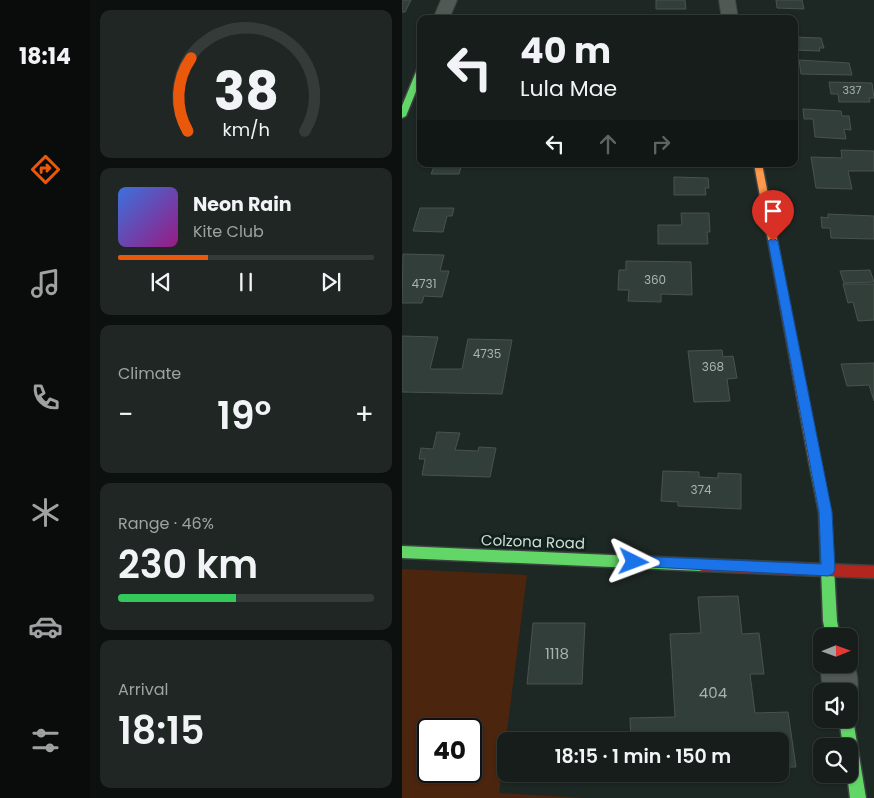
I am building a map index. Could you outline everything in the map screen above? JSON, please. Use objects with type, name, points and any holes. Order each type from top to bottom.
[{"type":"street","points":[[442,15],[448,0]]},
{"type":"street","points":[[727,0],[729,15]]},
{"type":"street","points":[[402,116],[417,80]]},
{"type":"street","points":[[759,167],[825,512],[832,628]]},
{"type":"street","name":"Colzona Road","points":[[402,552],[874,572]]},
{"type":"street","points":[[847,728],[858,798]]},
{"type":"shaded area","points":[[402,569],[527,575],[507,732],[497,732],[497,782],[500,782],[499,793],[585,798],[402,798]]},
{"type":"building","points":[[402,0],[411,0],[405,12],[402,12]]},
{"type":"building","points":[[656,0],[685,0],[686,9],[656,9]]},
{"type":"building","points":[[776,0],[802,0],[804,9],[777,8]]},
{"type":"building","points":[[798,37],[821,38],[824,48],[819,48],[820,51],[798,50]]},
{"type":"building","points":[[799,60],[849,63],[852,75],[801,74]]},
{"type":"building","points":[[829,82],[872,83],[874,98],[869,98],[870,102],[839,102],[838,94],[831,94]]},
{"type":"building","points":[[803,109],[841,111],[842,116],[849,116],[851,130],[844,129],[846,139],[815,137],[813,119],[804,119]]},
{"type":"building","points":[[841,150],[874,151],[874,171],[848,171],[852,189],[816,188],[811,157],[842,158]]},
{"type":"building","points":[[434,167],[461,167],[459,174],[431,174]]},
{"type":"building","points":[[674,177],[708,178],[709,188],[705,188],[706,195],[674,195]]},
{"type":"building","points":[[420,208],[454,208],[452,216],[447,216],[443,232],[413,231]]},
{"type":"building","points":[[681,213],[709,213],[710,232],[707,232],[708,244],[658,244],[658,225],[682,225]]},
{"type":"building","points":[[828,214],[874,216],[874,239],[831,238],[830,228],[822,228],[821,217],[828,218]]},
{"type":"building","points":[[403,254],[444,255],[440,271],[449,271],[442,297],[424,296],[422,303],[402,303]]},
{"type":"building","points":[[626,261],[691,262],[692,295],[661,294],[661,302],[628,301],[629,290],[618,290],[619,270],[626,270]]},
{"type":"building","points":[[870,270],[874,282],[844,283],[840,271]]},
{"type":"building","points":[[843,284],[874,284],[874,320],[858,321],[853,302],[848,303]]},
{"type":"building","points":[[402,336],[438,337],[430,369],[462,369],[468,339],[512,340],[502,394],[402,392]]},
{"type":"building","points":[[722,350],[723,357],[733,356],[737,378],[727,379],[730,401],[694,402],[688,351]]},
{"type":"building","points":[[874,363],[874,401],[869,385],[847,386],[841,364]]},
{"type":"building","points":[[437,432],[460,433],[455,450],[478,451],[479,447],[496,448],[490,477],[422,475],[425,459],[419,459],[421,448],[433,449]]},
{"type":"building","points":[[663,471],[699,472],[699,477],[718,478],[718,473],[741,474],[741,509],[678,506],[678,502],[661,501]]},
{"type":"building","points":[[738,596],[742,634],[759,633],[764,674],[750,674],[755,713],[788,712],[796,767],[789,767],[789,732],[631,732],[630,718],[675,717],[670,634],[701,633],[698,597]]},
{"type":"building","points":[[533,623],[585,623],[582,684],[527,684]]},
{"type":"traffic: fast","points":[[402,116],[417,79]]},
{"type":"traffic: fast","points":[[815,462],[825,513],[831,628]]},
{"type":"traffic: fast","points":[[402,552],[702,565]]},
{"type":"traffic: fast","points":[[847,728],[858,798]]},
{"type":"traffic: slow","points":[[759,167],[815,462]]},
{"type":"traffic: jam","points":[[702,565],[874,572]]},
{"type":"route","points":[[634,562],[828,570],[825,512],[773,241]]}]
